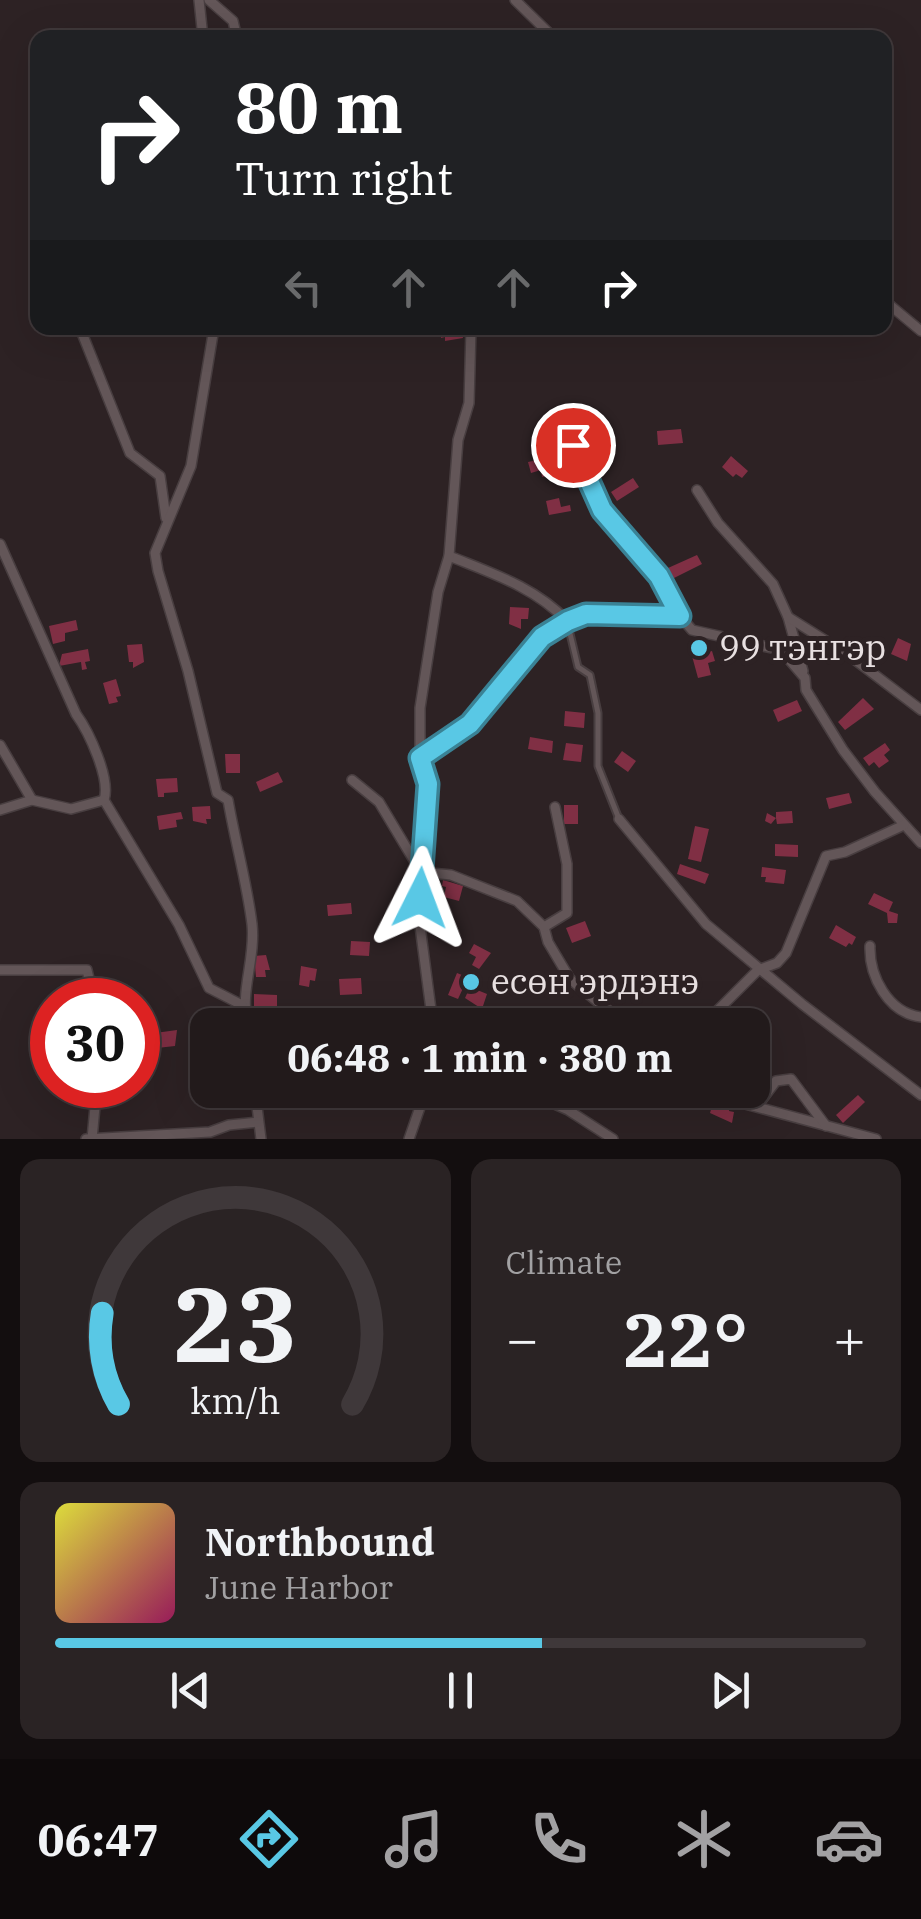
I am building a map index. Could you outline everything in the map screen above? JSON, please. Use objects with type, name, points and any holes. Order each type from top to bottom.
[{"type":"street","points":[[199,0],[202,30]]},
{"type":"street","points":[[208,0],[233,21],[235,30]]},
{"type":"street","points":[[515,0],[546,30]]},
{"type":"street","points":[[892,307],[921,331]]},
{"type":"street","points":[[83,335],[130,453],[160,476],[166,511],[164,526]]},
{"type":"street","points":[[213,335],[191,466],[155,552],[216,793],[228,800],[252,927],[243,1008]]},
{"type":"street","points":[[431,1008],[420,926],[420,872],[428,784],[420,758],[420,708],[438,592],[448,556],[458,440],[468,403],[470,335]]},
{"type":"street","points":[[573,445],[602,510],[659,576],[692,630],[781,650],[805,678]]},
{"type":"street","points":[[698,490],[718,523],[773,584],[788,617],[806,690],[843,750],[921,843]]},
{"type":"street","points":[[0,544],[76,714],[86,728],[108,789],[104,800]]},
{"type":"street","points":[[448,556],[508,579],[554,606],[568,621]]},
{"type":"street","points":[[420,758],[470,724],[542,637],[568,621],[586,614],[680,616]]},
{"type":"street","points":[[788,617],[850,656],[921,710]]},
{"type":"street","points":[[0,745],[32,800]]},
{"type":"street","points":[[352,780],[379,802],[420,872]]},
{"type":"street","points":[[0,810],[32,800],[71,809],[104,800]]},
{"type":"street","points":[[104,800],[179,925],[209,988],[242,1005]]},
{"type":"street","points":[[544,927],[567,913],[568,864],[554,807]]},
{"type":"street","points":[[619,820],[706,924],[921,1095]]},
{"type":"street","points":[[721,1008],[762,968],[777,963],[786,953],[826,856],[845,852],[904,825]]},
{"type":"street","points":[[420,872],[451,874],[504,894],[533,914],[544,927],[548,942],[570,979],[605,1008]]},
{"type":"street","points":[[870,946],[870,967],[876,980],[900,1011],[921,1018]]},
{"type":"street","points":[[0,970],[88,970],[90,978]]},
{"type":"street","points":[[770,1089],[776,1081],[791,1079],[826,1126]]},
{"type":"street","points":[[94,1108],[89,1139],[210,1132],[258,1122]]},
{"type":"street","points":[[257,1108],[261,1139]]},
{"type":"street","points":[[409,1139],[420,1108]]},
{"type":"street","points":[[564,1108],[613,1139]]},
{"type":"street","points":[[764,1108],[876,1139]]},
{"type":"lane","points":[[568,621],[578,667],[590,675],[598,713],[598,766],[619,820]]},
{"type":"building","points":[[441,335],[463,338],[445,341],[445,337]]},
{"type":"building","points":[[681,429],[683,443],[658,445],[657,431]]},
{"type":"building","points":[[731,456],[748,471],[742,478],[736,474],[733,477],[722,467]]},
{"type":"building","points":[[551,457],[553,467],[546,468],[547,476],[542,477],[541,470],[531,473],[528,462]]},
{"type":"building","points":[[633,478],[639,487],[617,501],[611,492]]},
{"type":"building","points":[[559,498],[561,507],[570,505],[571,511],[549,515],[546,501]]},
{"type":"building","points":[[697,555],[702,564],[674,578],[668,568]]},
{"type":"building","points":[[510,607],[529,608],[528,619],[521,619],[521,629],[509,624]]},
{"type":"building","points":[[76,620],[78,630],[65,633],[65,641],[53,644],[49,626]]},
{"type":"building","points":[[898,638],[911,644],[907,661],[891,654]]},
{"type":"building","points":[[142,644],[144,662],[133,668],[127,645]]},
{"type":"building","points":[[88,649],[87,669],[82,670],[81,662],[59,666],[62,654]]},
{"type":"building","points":[[712,651],[715,661],[708,663],[711,675],[698,678],[692,656]]},
{"type":"building","points":[[116,679],[121,696],[116,697],[118,702],[109,704],[103,683]]},
{"type":"building","points":[[863,698],[874,709],[845,730],[838,722]]},
{"type":"building","points":[[797,700],[802,711],[778,722],[773,710]]},
{"type":"building","points":[[565,711],[585,713],[584,728],[564,726]]},
{"type":"building","points":[[530,737],[553,741],[552,753],[528,749]]},
{"type":"building","points":[[566,743],[583,745],[581,762],[563,760]]},
{"type":"building","points":[[885,743],[890,750],[884,755],[889,761],[879,768],[874,762],[869,766],[863,758]]},
{"type":"building","points":[[622,751],[636,761],[628,772],[614,762]]},
{"type":"building","points":[[225,754],[240,754],[240,773],[226,773]]},
{"type":"building","points":[[278,772],[283,782],[260,792],[256,782]]},
{"type":"building","points":[[177,778],[178,792],[158,797],[156,779]]},
{"type":"building","points":[[849,793],[852,803],[829,809],[826,798]]},
{"type":"building","points":[[564,805],[578,805],[578,824],[564,824]]},
{"type":"building","points":[[210,806],[211,819],[206,819],[207,824],[193,821],[192,807]]},
{"type":"building","points":[[792,811],[793,823],[777,824],[776,812]]},
{"type":"building","points":[[181,812],[183,819],[176,820],[177,827],[159,830],[157,816]]},
{"type":"building","points":[[767,813],[776,818],[771,824],[765,821]]},
{"type":"building","points":[[695,826],[709,829],[701,862],[688,859]]},
{"type":"building","points":[[775,844],[798,845],[798,857],[775,856]]},
{"type":"building","points":[[680,864],[709,874],[705,884],[677,874]]},
{"type":"building","points":[[762,867],[786,870],[784,884],[765,882]]},
{"type":"building","points":[[443,880],[463,886],[459,901],[444,897]]},
{"type":"building","points":[[874,893],[893,902],[889,911],[898,914],[897,923],[888,923],[887,913],[868,904]]},
{"type":"building","points":[[351,903],[352,914],[328,916],[327,905]]},
{"type":"building","points":[[585,921],[591,936],[572,943],[566,928]]},
{"type":"building","points":[[836,925],[856,937],[852,945],[846,947],[829,938]]},
{"type":"building","points":[[351,941],[370,942],[369,956],[350,955]]},
{"type":"building","points":[[474,944],[491,953],[479,969],[472,965],[476,957],[469,953]]},
{"type":"building","points":[[266,955],[270,970],[265,970],[266,977],[256,977],[254,956]]},
{"type":"building","points":[[301,966],[317,969],[315,981],[310,980],[309,987],[299,985]]},
{"type":"building","points":[[457,973],[472,979],[458,999],[448,995]]},
{"type":"building","points":[[548,973],[565,985],[557,997],[540,985]]},
{"type":"building","points":[[361,978],[362,994],[340,995],[339,979]]},
{"type":"building","points":[[470,987],[487,994],[482,1008],[465,998]]},
{"type":"building","points":[[254,994],[277,995],[277,1008],[254,1008]]},
{"type":"building","points":[[177,1030],[175,1046],[160,1048],[160,1032]]},
{"type":"building","points":[[858,1095],[865,1102],[843,1123],[836,1115]]},
{"type":"building","points":[[711,1108],[729,1108],[734,1112],[732,1123],[710,1113]]},
{"type":"place","name":"99 тэнгэр","points":[[699,648]]},
{"type":"place","name":"есөн эрдэнэ","points":[[471,982]]},
{"type":"route","points":[[420,898],[428,784],[420,758],[470,724],[542,637],[568,621],[586,614],[680,616],[659,576],[602,510],[573,445]]}]
